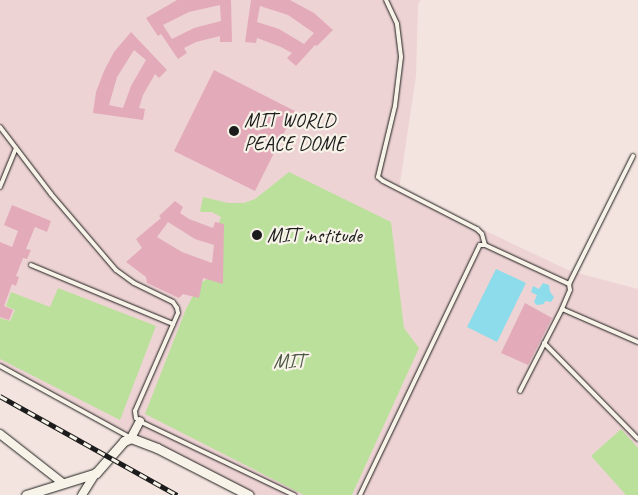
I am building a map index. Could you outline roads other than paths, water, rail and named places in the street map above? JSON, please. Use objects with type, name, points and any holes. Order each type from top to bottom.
[{"type":"street","points":[[82,495],[96,473],[124,441],[131,438],[140,421]]},
{"type":"street","points":[[0,434],[64,484]]},
{"type":"street","points":[[131,438],[157,448],[249,495]]},
{"type":"street","points":[[26,495],[96,473]]},
{"type":"lane","points":[[386,0],[397,24],[401,57],[395,106],[378,177],[383,182],[477,229],[482,234],[485,245]]},
{"type":"lane","points":[[0,128],[51,194],[116,270],[134,284],[173,302],[178,313],[135,411],[136,418],[294,495]]},
{"type":"lane","points":[[0,187],[16,148]]},
{"type":"lane","points":[[520,391],[562,309],[570,290],[569,284],[633,156]]},
{"type":"lane","points":[[360,495],[480,245],[485,245],[569,284]]},
{"type":"lane","points":[[32,265],[173,324]]},
{"type":"lane","points":[[562,309],[638,342]]},
{"type":"lane","points":[[544,343],[638,439]]},
{"type":"lane","points":[[0,366],[131,438]]},
{"type":"water","points":[[496,269],[526,283],[497,342],[467,327]]},
{"type":"water","points":[[543,283],[549,285],[550,292],[554,297],[551,302],[545,301],[544,304],[537,305],[534,302],[537,295],[531,292],[533,286],[539,289]]},
{"type":"railway","points":[[0,396],[177,495]]},
{"type":"place","name":"MIT WORLD PEACE DOME","points":[[234,131]]},
{"type":"place","name":"MIT institude","points":[[257,235]]},
{"type":"park label","name":"MIT","points":[[289,361]]}]
